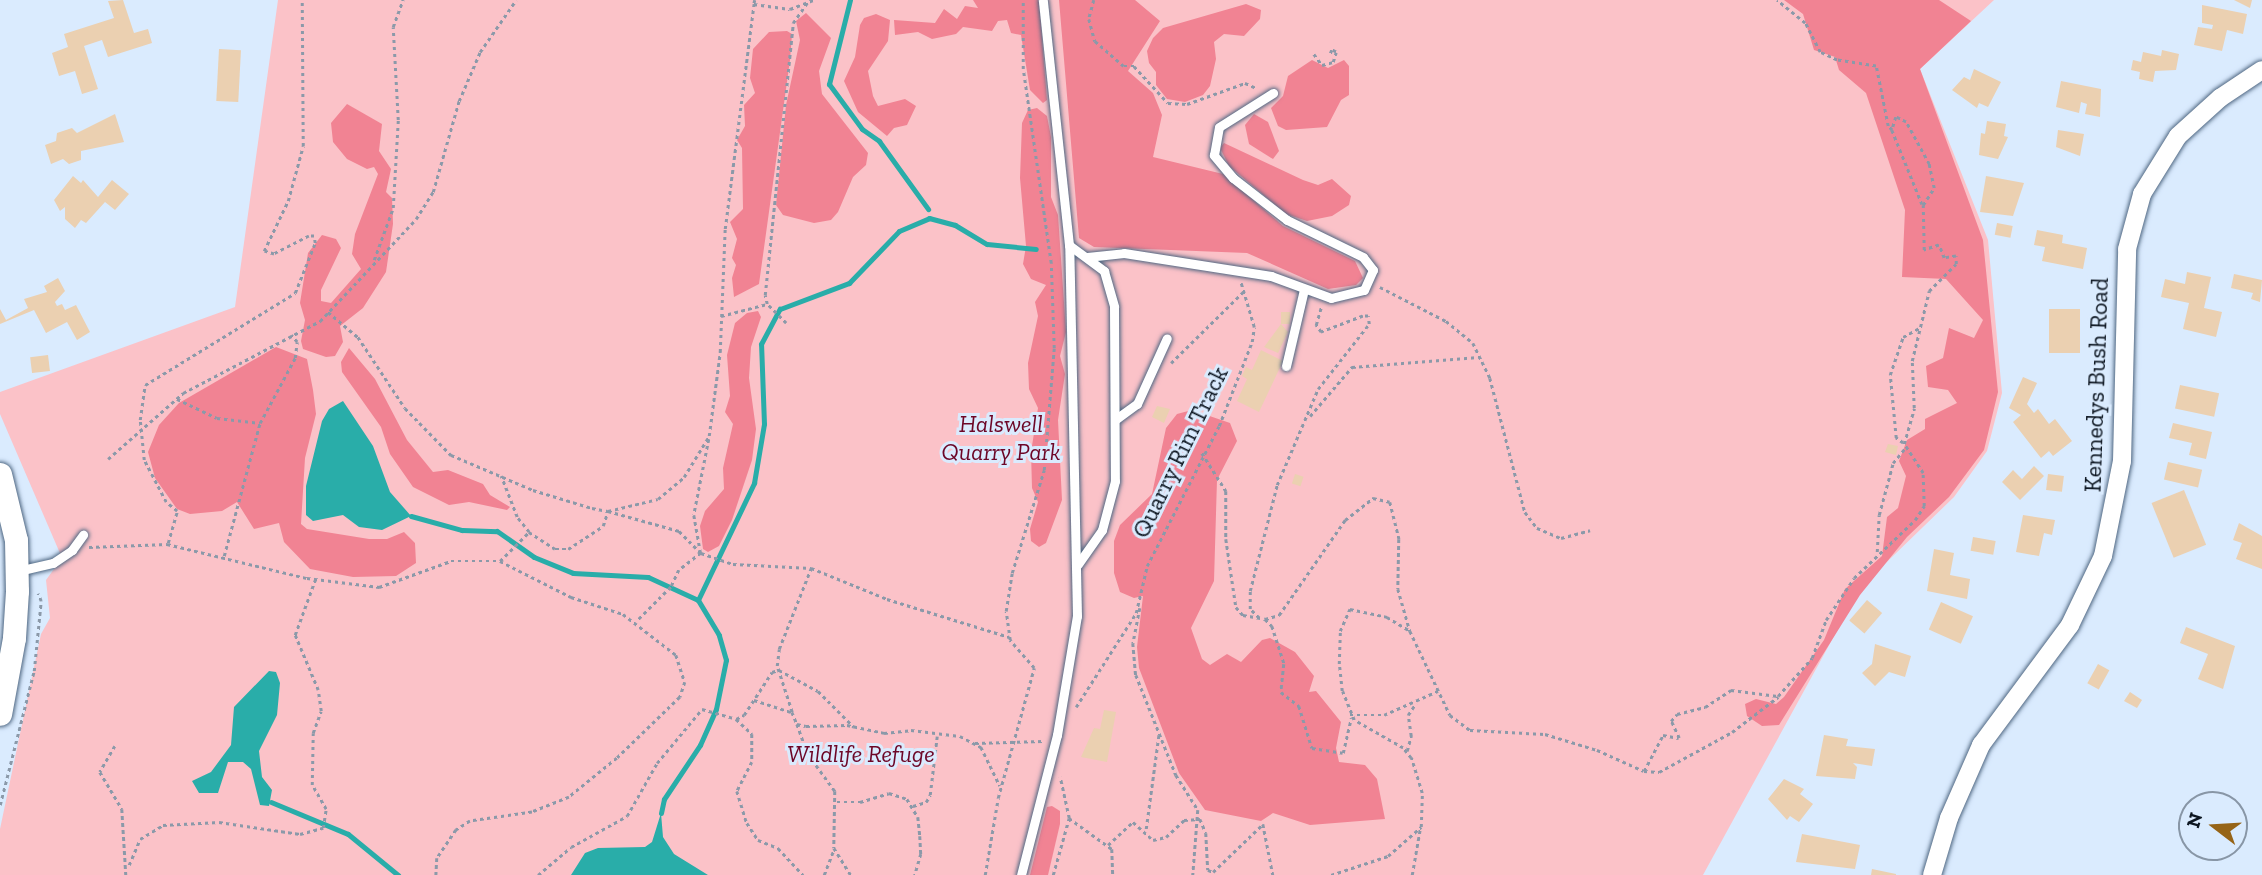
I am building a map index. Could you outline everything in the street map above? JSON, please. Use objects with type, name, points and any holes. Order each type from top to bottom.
[{"type":"street","name":"Kennedys Bush Road","points":[[1932,875],[1949,818],[1981,745],[2070,625],[2103,556],[2122,461],[2127,249],[2142,194],[2178,136],[2220,98],[2262,71]]},
{"type":"street","points":[[0,474],[14,528],[17,571],[14,638],[0,714]]},
{"type":"lane","points":[[1020,875],[1056,735],[1077,627],[1078,564],[1069,245],[1043,0]]},
{"type":"lane","points":[[1087,257],[1124,253],[1238,273],[1271,276],[1324,297],[1353,296],[1370,284],[1373,270],[1363,257],[1287,220],[1217,163],[1212,147],[1219,127],[1273,93]]},
{"type":"lane","points":[[1069,245],[1104,271],[1113,289],[1116,419],[1112,500],[1096,541],[1078,564]]},
{"type":"lane","points":[[1286,366],[1304,289]]},
{"type":"lane","points":[[1116,419],[1137,404],[1167,338]]},
{"type":"lane","points":[[17,571],[53,564],[72,550],[83,535]]},
{"type":"path","points":[[167,544],[177,511],[166,502],[148,468],[142,430],[145,386],[230,336],[299,286],[314,236],[274,254],[264,251],[288,201],[303,146],[302,0]]},
{"type":"path","points":[[371,265],[389,228],[393,208],[398,120],[392,40],[403,0]]},
{"type":"path","points":[[108,459],[176,398],[228,365],[310,328],[416,219],[433,192],[480,52],[516,0]]},
{"type":"path","points":[[767,304],[793,23],[811,0]]},
{"type":"path","points":[[985,875],[1000,786],[1015,738],[1032,665],[1009,636],[1009,589],[1044,470],[1054,348],[1051,262],[1023,69],[1023,0]]},
{"type":"path","points":[[1094,0],[1089,19],[1095,41],[1124,66],[1135,65],[1162,99],[1187,104],[1245,83],[1254,85],[1257,101]]},
{"type":"path","points":[[1777,0],[1805,23],[1820,52],[1838,61],[1876,66],[1892,130],[1923,205],[1924,250],[1939,244],[1944,258],[1956,256],[1956,264],[1929,290],[1911,373],[1914,408],[1905,446],[1893,463],[1879,515],[1876,555]]},
{"type":"path","points":[[701,553],[694,515],[709,436],[721,316],[726,229],[754,2],[790,9],[805,5]]},
{"type":"path","points":[[1314,54],[1322,65],[1334,62],[1336,52],[1332,50],[1331,55]]},
{"type":"path","points":[[1892,130],[1896,117],[1906,122],[1929,164],[1934,188],[1923,205]]},
{"type":"path","name":"Quarry Rim Track","points":[[1056,735],[1141,602],[1147,566],[1202,453],[1219,426],[1252,342],[1254,327],[1238,273]]},
{"type":"path","points":[[1370,284],[1394,292],[1446,321],[1473,344],[1508,436],[1525,512],[1550,537],[1590,530]]},
{"type":"path","points":[[1150,378],[1159,377],[1243,292]]},
{"type":"path","points":[[1259,618],[1250,609],[1253,579],[1272,500],[1322,383],[1369,324],[1368,316],[1363,316],[1321,332],[1317,330],[1324,297]]},
{"type":"path","points":[[721,316],[767,304]]},
{"type":"path","points":[[767,304],[786,323]]},
{"type":"path","points":[[328,312],[358,337],[405,408],[451,456],[501,476],[679,531],[701,553],[731,564],[811,568],[887,599],[1009,636]]},
{"type":"path","points":[[1265,619],[1285,609],[1323,547],[1345,520],[1373,498],[1383,497],[1394,507],[1397,520],[1398,589],[1410,631],[1450,715],[1470,730],[1545,734],[1597,750],[1644,771],[1659,772],[1732,732],[1778,696],[1812,658],[1826,620],[1876,555],[1915,520],[1924,506],[1926,481],[1905,446],[1896,438],[1890,375],[1903,337],[1921,327]]},
{"type":"path","points":[[223,558],[239,485],[260,423],[295,358],[297,342],[291,335]]},
{"type":"path","points":[[1306,421],[1352,367],[1480,357]]},
{"type":"path","points":[[176,398],[217,418],[260,423]]},
{"type":"path","points":[[608,511],[658,499],[684,477],[709,436]]},
{"type":"path","points":[[1202,453],[1226,491],[1226,539],[1236,607],[1243,615],[1265,619],[1272,626],[1283,657],[1281,692],[1299,706],[1312,748],[1343,753],[1351,715],[1342,691],[1338,645],[1350,609],[1387,617],[1410,631]]},
{"type":"path","points":[[501,476],[517,517],[527,534],[555,549],[568,549],[603,526],[608,511]]},
{"type":"path","points":[[500,561],[527,534]]},
{"type":"path","points":[[83,535],[90,548],[167,544],[316,579],[379,587],[451,561],[500,561],[571,597],[636,621],[676,655],[685,682],[680,697],[569,797],[532,812],[470,821],[456,830],[437,858],[436,875]]},
{"type":"path","points":[[636,621],[671,587],[679,570],[701,553]]},
{"type":"path","points":[[811,568],[784,629],[779,649],[779,670],[808,754],[830,782],[836,802],[834,848],[824,875]]},
{"type":"path","points":[[126,875],[140,839],[163,825],[219,821],[300,834],[323,828],[326,809],[312,785],[313,733],[321,711],[318,690],[295,635],[316,579]]},
{"type":"path","points":[[1141,602],[1133,660],[1159,733],[1200,819],[1210,872],[1223,865],[1261,824],[1272,851],[1273,875]]},
{"type":"path","points":[[736,719],[744,715],[772,672],[779,670],[828,698],[854,727]]},
{"type":"path","points":[[1644,771],[1663,735],[1679,738],[1671,721],[1677,715],[1704,707],[1731,690],[1778,696]]},
{"type":"path","points":[[1351,715],[1384,715],[1438,691]]},
{"type":"path","points":[[754,700],[792,712]]},
{"type":"path","points":[[1407,751],[1412,736],[1408,715],[1416,702]]},
{"type":"path","points":[[538,875],[570,847],[627,816],[667,749],[702,709],[736,719],[752,734],[752,762],[737,791],[747,823],[758,841],[778,848],[803,875]]},
{"type":"path","points":[[1351,715],[1407,751],[1422,793],[1420,829],[1412,875]]},
{"type":"path","points":[[797,724],[960,736],[975,743],[985,753],[1000,786]]},
{"type":"path","points":[[1145,832],[1159,733]]},
{"type":"path","points":[[975,743],[1015,738],[1039,742],[1056,735]]},
{"type":"path","points":[[913,806],[926,802],[930,795],[937,736]]},
{"type":"path","points":[[115,746],[100,772],[122,809],[129,864]]},
{"type":"path","points":[[1047,774],[1064,778],[1069,818],[1053,875]]},
{"type":"path","points":[[0,776],[6,777]]},
{"type":"path","points":[[836,802],[860,802],[888,793],[900,794],[913,806],[921,855],[915,875]]},
{"type":"path","points":[[1069,818],[1108,845],[1115,862],[1113,875]]},
{"type":"path","points":[[1108,845],[1133,822],[1158,840],[1184,820],[1200,819]]},
{"type":"path","points":[[1193,875],[1200,819]]},
{"type":"path","points":[[1331,875],[1388,856],[1420,829]]},
{"type":"path","points":[[834,848],[850,875]]},
{"type":"green space","name":"Halswell Quarry Park","points":[[278,0],[1994,0],[1920,69],[1988,240],[2002,393],[1987,451],[1954,497],[1861,587],[1703,875],[0,875],[0,829],[41,634],[50,618],[46,580],[62,558],[0,414],[0,392],[235,307]]},
{"type":"shaded area","points":[[973,0],[1039,0],[1047,100],[1043,103],[1030,90],[1021,35],[1011,33],[1007,20],[998,21],[992,31],[963,27],[956,34],[932,39],[918,32],[895,35],[894,20],[935,23],[944,9],[957,19],[965,6],[978,8]]},
{"type":"shaded area","points":[[1059,0],[1135,0],[1160,21],[1128,71],[1153,93],[1162,115],[1153,157],[1223,174],[1283,226],[1355,261],[1363,278],[1356,285],[1328,289],[1247,253],[1094,247],[1079,238]]},
{"type":"shaded area","points":[[1784,0],[1939,0],[1971,21],[1920,69],[1983,240],[1998,392],[1984,450],[1949,497],[1907,537],[1860,595],[1779,725],[1762,726],[1747,716],[1745,704],[1756,699],[1776,704],[1784,697],[1824,640],[1845,589],[1882,556],[1887,517],[1898,508],[1906,476],[1899,461],[1907,440],[1925,429],[1925,419],[1957,403],[1948,390],[1928,387],[1926,366],[1943,358],[1949,328],[1974,338],[1983,320],[1946,279],[1902,277],[1905,210],[1866,93],[1839,70],[1835,57],[1814,50],[1803,14]]},
{"type":"shaded area","points":[[1246,4],[1261,10],[1260,19],[1244,36],[1224,34],[1214,42],[1216,59],[1210,86],[1203,95],[1185,102],[1167,99],[1156,85],[1156,72],[1149,63],[1147,51],[1153,38],[1163,28]]},
{"type":"shaded area","points":[[806,13],[831,38],[819,71],[822,94],[868,153],[866,165],[853,177],[838,212],[831,220],[814,223],[783,215],[776,205],[786,105],[800,40],[796,21]]},
{"type":"shaded area","points":[[876,14],[890,20],[888,41],[868,71],[873,96],[878,106],[905,99],[916,106],[907,125],[894,128],[887,136],[858,112],[844,81],[855,57],[860,25],[864,18]]},
{"type":"shaded area","points":[[787,31],[792,34],[790,60],[759,284],[734,297],[732,278],[736,265],[732,258],[737,239],[730,222],[743,209],[742,148],[737,140],[745,126],[744,105],[755,93],[750,78],[753,49],[769,32]]},
{"type":"shaded area","points":[[1312,60],[1328,68],[1344,60],[1349,66],[1349,95],[1341,100],[1327,127],[1286,130],[1278,126],[1271,108],[1283,96],[1288,76]]},
{"type":"shaded area","points":[[347,104],[382,124],[379,151],[391,169],[386,192],[392,198],[393,224],[386,272],[363,308],[340,326],[343,342],[335,356],[326,357],[303,349],[301,341],[305,320],[300,303],[308,253],[322,235],[336,239],[341,248],[321,290],[321,301],[331,303],[361,269],[352,254],[355,234],[378,174],[374,167],[367,169],[347,159],[333,142],[331,123]]},
{"type":"shaded area","points":[[1037,108],[1047,116],[1051,137],[1051,197],[1058,215],[1066,332],[1060,356],[1065,374],[1058,420],[1062,500],[1046,543],[1039,547],[1031,541],[1030,529],[1038,502],[1032,488],[1031,452],[1038,408],[1029,389],[1028,363],[1038,316],[1035,302],[1046,285],[1031,279],[1023,264],[1026,246],[1020,178],[1022,123],[1028,110]]},
{"type":"shaded area","points":[[1254,114],[1268,122],[1279,151],[1273,159],[1249,144],[1245,125]]},
{"type":"shaded area","points":[[1224,143],[1318,185],[1332,179],[1351,196],[1349,205],[1332,216],[1307,221],[1286,214],[1229,166],[1220,148]]},
{"type":"shaded area","points":[[758,311],[761,317],[751,347],[749,378],[756,429],[752,460],[732,520],[719,546],[708,552],[703,549],[700,526],[705,511],[724,489],[723,468],[733,424],[725,412],[730,396],[727,355],[735,323],[747,313]]},
{"type":"shaded area","points":[[276,347],[307,359],[313,390],[316,414],[305,458],[301,524],[307,529],[369,539],[387,539],[404,532],[415,543],[416,563],[396,576],[353,577],[310,569],[284,542],[279,523],[254,529],[237,502],[222,511],[190,514],[177,509],[155,478],[148,452],[159,425],[179,403]]},
{"type":"shaded area","points":[[349,348],[375,379],[407,440],[433,472],[448,470],[483,484],[490,495],[510,507],[507,510],[469,502],[449,505],[413,487],[390,454],[381,427],[342,372],[341,362]]},
{"type":"shaded area","points":[[343,401],[373,446],[390,492],[411,516],[382,530],[359,527],[343,515],[313,521],[306,515],[306,486],[322,421],[329,409]]},
{"type":"shaded area","points":[[1192,410],[1230,423],[1237,441],[1217,480],[1214,581],[1191,628],[1202,659],[1210,665],[1227,654],[1241,662],[1262,640],[1270,638],[1295,652],[1314,676],[1309,692],[1316,691],[1341,722],[1336,748],[1339,762],[1365,765],[1377,779],[1385,819],[1310,825],[1273,813],[1261,821],[1205,810],[1179,773],[1139,668],[1137,647],[1143,596],[1134,598],[1120,592],[1114,573],[1114,541],[1120,525],[1152,494],[1166,428],[1177,414]]},
{"type":"shaded area","points":[[269,671],[276,672],[280,683],[277,715],[259,751],[262,777],[272,790],[269,806],[260,805],[251,769],[243,762],[228,762],[218,793],[199,793],[192,781],[211,772],[231,745],[234,707]]},
{"type":"shaded area","points":[[1052,806],[1060,811],[1060,824],[1048,875],[1030,875],[1047,807]]},
{"type":"shaded area","points":[[661,813],[663,837],[674,854],[708,875],[571,875],[585,853],[598,848],[645,847],[652,842]]},
{"type":"building","points":[[123,0],[134,33],[148,29],[152,43],[108,57],[102,40],[84,46],[98,89],[82,94],[75,71],[59,76],[52,53],[68,47],[64,34],[114,18],[108,1]]},
{"type":"building","points":[[2234,0],[2252,0],[2250,8]]},
{"type":"building","points":[[2202,5],[2247,14],[2243,34],[2227,30],[2222,51],[2194,45],[2198,27],[2212,29],[2213,25],[2202,23]]},
{"type":"building","points":[[219,49],[241,50],[238,102],[216,101]]},
{"type":"building","points":[[2162,50],[2179,54],[2176,70],[2155,71],[2153,82],[2139,79],[2140,72],[2131,70],[2133,60],[2141,62],[2143,52],[2161,56]]},
{"type":"building","points":[[1974,69],[2001,82],[1988,107],[1979,103],[1977,108],[1952,90],[1964,77],[1970,80]]},
{"type":"building","points":[[2061,81],[2101,89],[2100,117],[2085,114],[2087,104],[2081,102],[2079,113],[2056,107]]},
{"type":"building","points":[[115,114],[124,142],[81,151],[81,160],[69,164],[63,159],[51,164],[45,145],[56,141],[57,133],[72,128],[77,133]]},
{"type":"building","points":[[1987,121],[2006,124],[2004,136],[2008,137],[1998,159],[1979,155],[1981,133],[1985,134]]},
{"type":"building","points":[[2058,130],[2084,134],[2080,156],[2056,147]]},
{"type":"building","points":[[73,176],[81,183],[83,180],[98,197],[112,180],[129,194],[115,210],[105,202],[86,223],[81,220],[75,228],[65,219],[65,207],[60,211],[54,200]]},
{"type":"building","points":[[1986,176],[2024,183],[2013,216],[1980,212]]},
{"type":"building","points":[[1997,223],[2013,226],[2010,238],[1995,235]]},
{"type":"building","points":[[2037,230],[2063,235],[2062,243],[2087,248],[2083,269],[2042,261],[2045,247],[2034,245]]},
{"type":"building","points":[[2187,272],[2211,277],[2204,308],[2222,312],[2216,337],[2183,329],[2189,303],[2161,297],[2165,279],[2185,284]]},
{"type":"building","points":[[2234,274],[2262,280],[2260,302],[2251,299],[2253,293],[2231,288]]},
{"type":"building","points":[[58,278],[65,291],[55,302],[57,306],[62,304],[65,310],[76,305],[90,332],[77,340],[67,322],[46,333],[34,310],[0,324],[0,309],[6,320],[28,308],[24,299],[47,292],[44,286]]},
{"type":"building","points":[[2049,309],[2080,309],[2080,353],[2049,353]]},
{"type":"building","points":[[1281,312],[1290,312],[1290,324],[1281,324]]},
{"type":"building","points":[[1281,324],[1288,332],[1278,353],[1264,347]]},
{"type":"building","points":[[1261,350],[1283,361],[1259,412],[1237,401],[1247,379],[1242,376],[1246,367],[1252,370]]},
{"type":"building","points":[[48,355],[50,371],[32,373],[30,357]]},
{"type":"building","points":[[2023,377],[2037,383],[2027,404],[2034,413],[2038,409],[2049,424],[2055,419],[2072,441],[2053,456],[2049,451],[2041,458],[2013,422],[2021,415],[2009,408]]},
{"type":"building","points":[[2180,385],[2219,393],[2214,417],[2175,408]]},
{"type":"building","points":[[1157,406],[1170,409],[1164,423],[1152,417]]},
{"type":"building","points":[[2173,423],[2212,432],[2206,459],[2189,455],[2192,443],[2169,438]]},
{"type":"building","points":[[1888,444],[1898,446],[1896,455],[1885,452]]},
{"type":"building","points":[[2168,462],[2202,470],[2198,487],[2164,480]]},
{"type":"building","points":[[2034,466],[2044,476],[2020,500],[2002,482],[2013,470],[2022,479]]},
{"type":"building","points":[[1295,474],[1304,477],[1300,486],[1292,484]]},
{"type":"building","points":[[2048,474],[2064,476],[2062,492],[2046,490]]},
{"type":"building","points":[[2184,490],[2206,545],[2174,558],[2152,503]]},
{"type":"building","points":[[2023,515],[2055,520],[2052,535],[2044,533],[2039,556],[2016,552]]},
{"type":"building","points":[[2239,523],[2262,536],[2262,569],[2236,559],[2242,543],[2233,540]]},
{"type":"building","points":[[1973,537],[1996,541],[1993,555],[1971,551]]},
{"type":"building","points":[[1934,549],[1954,553],[1950,575],[1970,579],[1967,599],[1927,591]]},
{"type":"building","points":[[1867,600],[1882,613],[1864,633],[1849,620]]},
{"type":"building","points":[[1941,602],[1973,616],[1961,644],[1929,629]]},
{"type":"building","points":[[2186,627],[2235,646],[2223,689],[2198,679],[2208,654],[2180,643]]},
{"type":"building","points":[[1875,644],[1911,656],[1905,677],[1889,672],[1875,686],[1862,673],[1872,664]]},
{"type":"building","points":[[2098,664],[2109,670],[2099,690],[2087,683]]},
{"type":"building","points":[[2130,692],[2142,700],[2137,708],[2124,701]]},
{"type":"building","points":[[1104,710],[1116,712],[1107,762],[1081,757],[1094,728],[1100,729]]},
{"type":"building","points":[[1824,735],[1848,739],[1846,746],[1875,749],[1872,766],[1853,763],[1857,767],[1855,779],[1816,776]]},
{"type":"building","points":[[1784,779],[1804,789],[1800,794],[1813,804],[1799,822],[1790,816],[1787,820],[1768,799]]},
{"type":"building","points":[[1802,834],[1860,845],[1855,869],[1796,862]]},
{"type":"building","points":[[1872,869],[1896,874],[1896,875],[1871,875]]},
{"type":"waterway","points":[[850,0],[829,84],[862,129],[879,141],[928,209]]},
{"type":"waterway","points":[[411,516],[462,530],[497,531],[534,557],[573,573],[648,577],[698,600],[754,483],[764,424],[761,344],[780,309],[849,283],[899,231],[929,218],[955,225],[987,244],[1036,249]]},
{"type":"waterway","points":[[661,813],[664,799],[700,745],[716,709],[726,660],[719,635],[698,600]]},
{"type":"waterway","points":[[271,802],[348,834],[398,875]]},
{"type":"park label","name":"Wildlife Refuge","points":[[861,754]]}]
